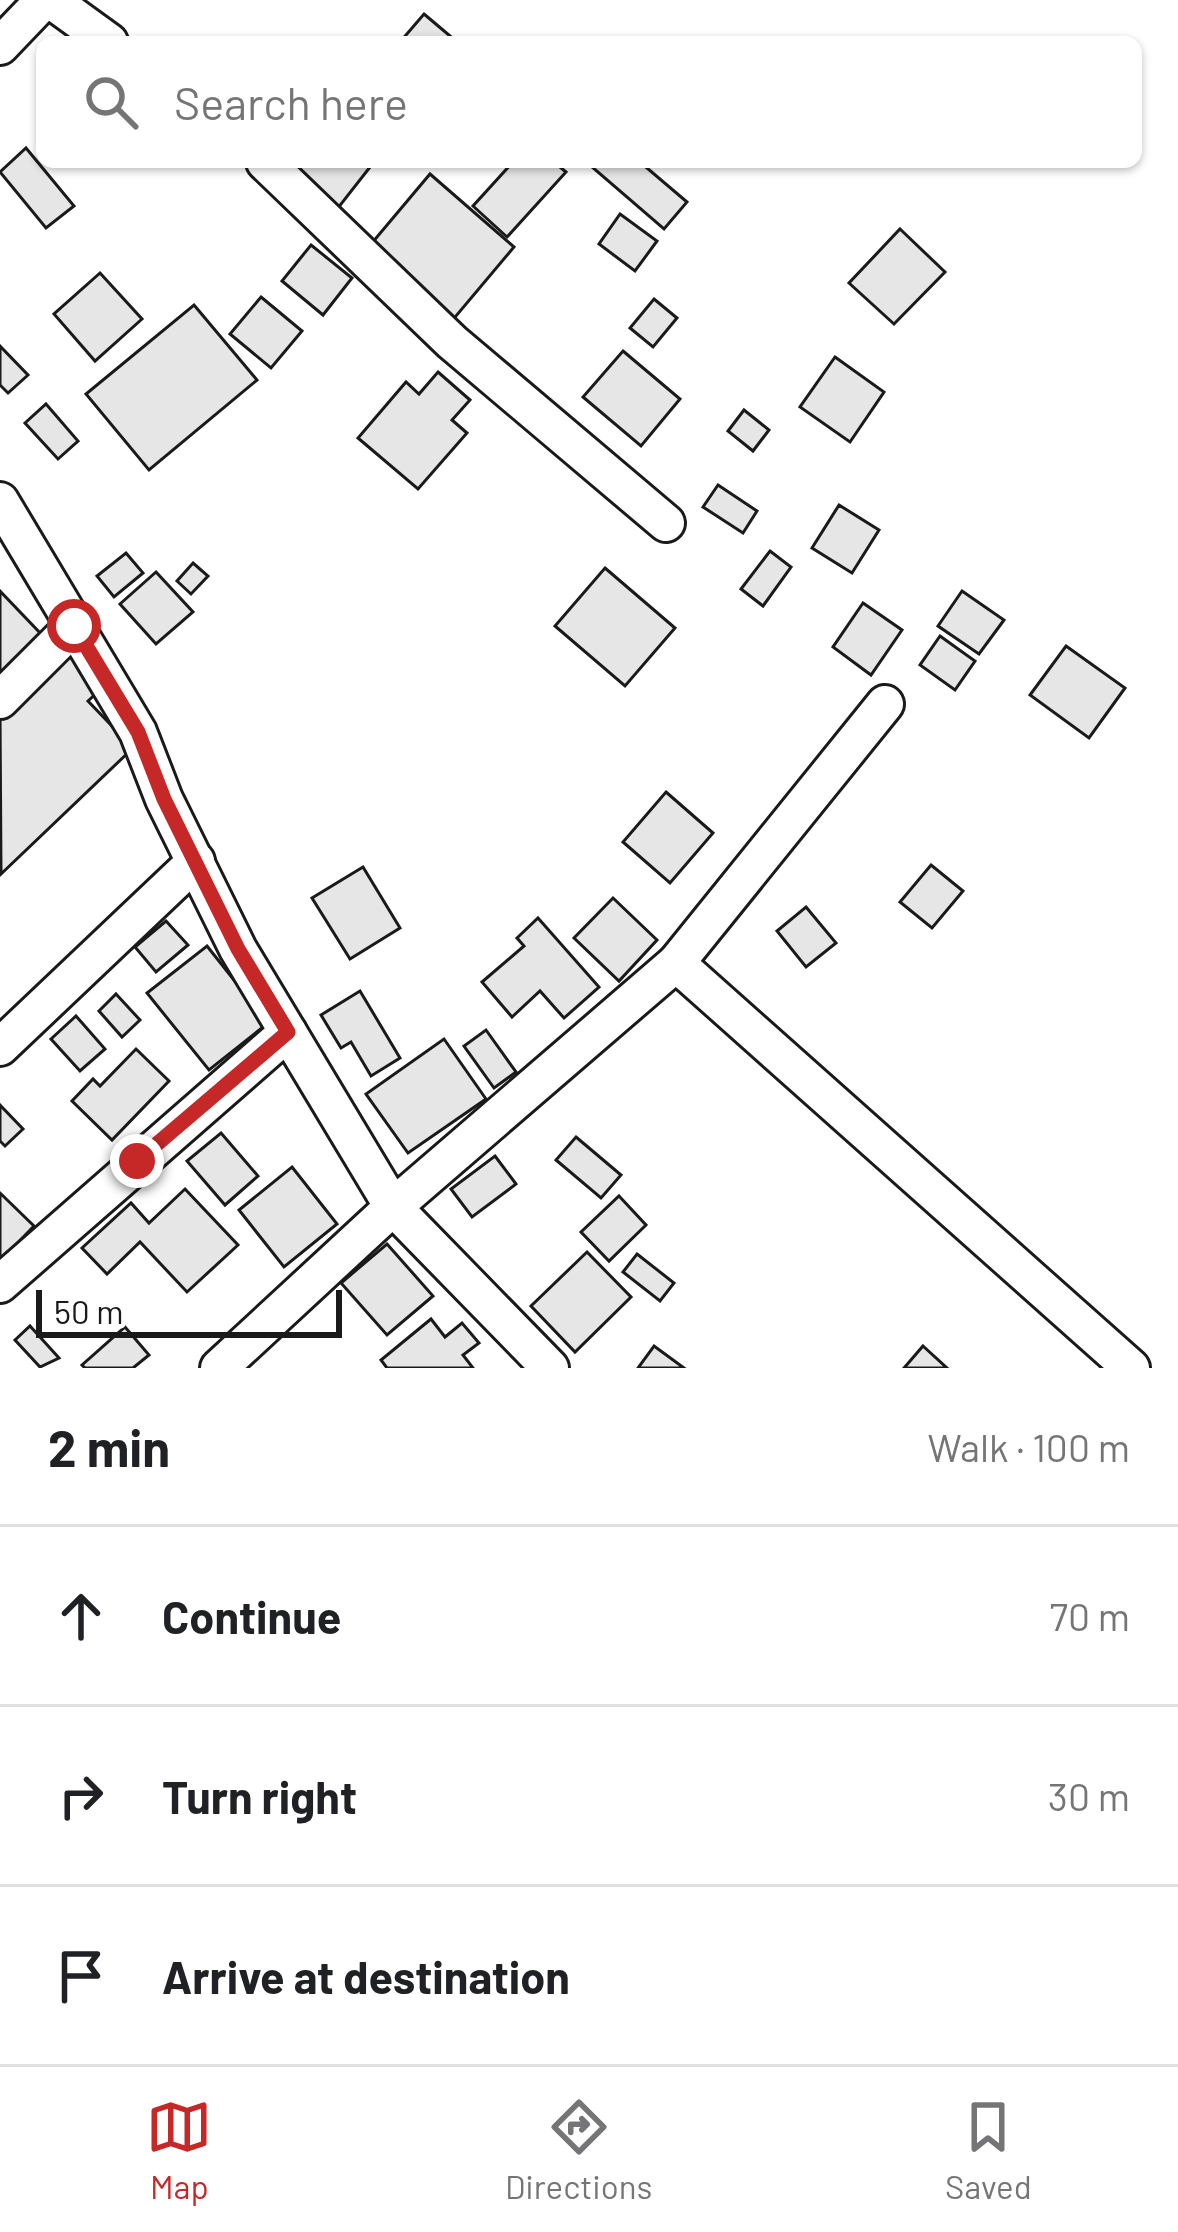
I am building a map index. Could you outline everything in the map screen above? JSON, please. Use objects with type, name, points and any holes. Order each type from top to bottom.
[{"type":"street","points":[[0,46],[47,0],[100,36]]},
{"type":"street","points":[[271,168],[452,342],[666,524]]},
{"type":"street","points":[[0,500],[138,732],[164,799],[238,949],[393,1207],[527,1360]]},
{"type":"street","points":[[0,700],[74,626]]},
{"type":"street","points":[[218,1368],[393,1207],[676,963],[885,704]]},
{"type":"street","points":[[0,1047],[196,861]]},
{"type":"street","points":[[676,963],[1131,1368]]},
{"type":"street","points":[[0,1284],[288,1032]]},
{"type":"building","points":[[424,14],[450,36],[405,36]]},
{"type":"building","points":[[26,148],[36,168],[43,168],[74,206],[46,228],[0,172]]},
{"type":"building","points":[[288,168],[369,168],[338,208]]},
{"type":"building","points":[[508,168],[561,168],[566,172],[507,237],[473,206]]},
{"type":"building","points":[[593,168],[647,168],[687,202],[664,229]]},
{"type":"building","points":[[430,174],[514,247],[451,322],[366,250]]},
{"type":"building","points":[[620,214],[657,241],[635,271],[599,244]]},
{"type":"building","points":[[900,229],[945,272],[894,324],[849,283]]},
{"type":"building","points":[[311,245],[352,278],[323,315],[282,281]]},
{"type":"building","points":[[100,273],[142,319],[95,361],[54,314]]},
{"type":"building","points":[[261,297],[302,331],[271,368],[230,334]]},
{"type":"building","points":[[654,299],[677,318],[653,347],[630,328]]},
{"type":"building","points":[[194,305],[257,380],[149,470],[86,394]]},
{"type":"building","points":[[0,346],[28,375],[8,393],[0,385]]},
{"type":"building","points":[[623,351],[680,399],[641,446],[583,397]]},
{"type":"building","points":[[835,357],[884,392],[850,442],[800,407]]},
{"type":"building","points":[[438,372],[470,400],[452,420],[467,433],[418,489],[358,438],[406,382],[419,394]]},
{"type":"building","points":[[46,404],[78,441],[58,459],[25,423]]},
{"type":"building","points":[[744,410],[769,430],[753,451],[728,431]]},
{"type":"building","points":[[718,485],[757,511],[743,533],[703,507]]},
{"type":"building","points":[[839,505],[879,530],[852,573],[812,548]]},
{"type":"building","points":[[770,551],[791,567],[763,606],[741,589]]},
{"type":"building","points":[[126,553],[143,573],[114,597],[97,576]]},
{"type":"building","points":[[193,563],[208,576],[191,594],[177,581]]},
{"type":"building","points":[[605,568],[675,628],[625,686],[555,626]]},
{"type":"building","points":[[156,572],[193,612],[156,644],[120,604]]},
{"type":"building","points":[[0,591],[42,635],[0,675]]},
{"type":"building","points":[[962,591],[1004,620],[979,654],[938,626]]},
{"type":"building","points":[[863,603],[902,630],[871,675],[833,647]]},
{"type":"building","points":[[940,636],[975,661],[955,690],[920,665]]},
{"type":"building","points":[[1066,646],[1125,688],[1089,738],[1030,695]]},
{"type":"building","points":[[66,649],[103,687],[88,701],[133,748],[1,874],[0,712]]},
{"type":"building","points":[[666,792],[713,833],[670,883],[623,842]]},
{"type":"building","points":[[931,865],[963,891],[932,928],[900,902]]},
{"type":"building","points":[[363,867],[400,928],[350,959],[312,898]]},
{"type":"building","points":[[613,898],[657,940],[619,981],[574,938]]},
{"type":"building","points":[[806,907],[836,943],[806,967],[777,931]]},
{"type":"building","points":[[538,918],[599,987],[564,1018],[540,991],[512,1017],[482,982],[524,946],[517,938]]},
{"type":"building","points":[[166,921],[188,945],[156,972],[135,947]]},
{"type":"building","points":[[207,946],[268,1023],[209,1070],[147,993]]},
{"type":"building","points":[[360,991],[400,1058],[371,1076],[351,1042],[341,1048],[321,1015]]},
{"type":"building","points":[[116,994],[140,1020],[122,1037],[99,1011]]},
{"type":"building","points":[[76,1016],[105,1049],[80,1071],[51,1039]]},
{"type":"building","points":[[486,1030],[516,1072],[494,1088],[464,1046]]},
{"type":"building","points":[[444,1039],[486,1099],[408,1153],[366,1094]]},
{"type":"building","points":[[136,1049],[169,1081],[112,1140],[72,1101],[93,1079],[100,1086]]},
{"type":"building","points":[[0,1105],[23,1129],[5,1146],[0,1141]]},
{"type":"building","points":[[221,1133],[258,1176],[225,1205],[187,1161]]},
{"type":"building","points":[[576,1137],[621,1175],[601,1198],[556,1160]]},
{"type":"building","points":[[495,1156],[516,1184],[472,1217],[451,1189]]},
{"type":"building","points":[[292,1167],[337,1224],[284,1267],[239,1210]]},
{"type":"building","points":[[185,1189],[238,1245],[187,1292],[140,1242],[107,1274],[82,1248],[131,1203],[149,1223]]},
{"type":"building","points":[[0,1193],[34,1226],[0,1261]]},
{"type":"building","points":[[619,1196],[646,1225],[609,1261],[581,1232]]},
{"type":"building","points":[[387,1244],[433,1296],[387,1335],[341,1283]]},
{"type":"building","points":[[587,1252],[631,1297],[575,1352],[531,1306]]},
{"type":"building","points":[[637,1254],[674,1283],[660,1301],[623,1272]]},
{"type":"building","points":[[431,1319],[445,1337],[462,1323],[479,1343],[463,1355],[473,1368],[387,1368],[381,1360]]},
{"type":"building","points":[[30,1326],[59,1358],[40,1367],[15,1340]]},
{"type":"building","points":[[125,1327],[149,1355],[133,1368],[82,1365]]},
{"type":"building","points":[[654,1346],[684,1368],[638,1368]]},
{"type":"building","points":[[923,1346],[947,1368],[904,1368]]},
{"type":"route","points":[[74,626],[138,732],[164,799],[238,949],[288,1032],[137,1161]]}]
